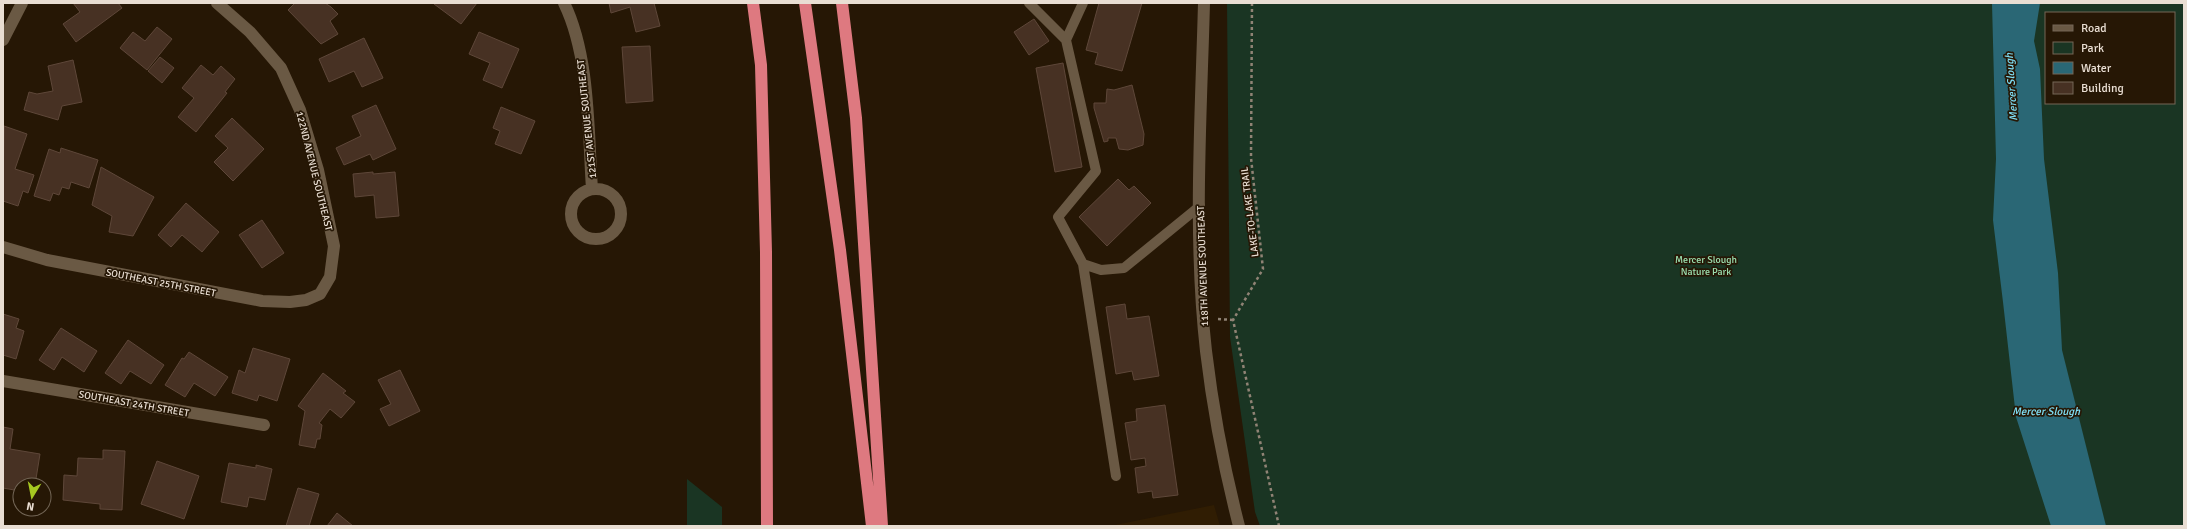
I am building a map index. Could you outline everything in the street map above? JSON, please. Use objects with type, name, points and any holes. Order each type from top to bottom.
[{"type":"highway","points":[[752,3],[761,65],[765,197],[767,526]]},
{"type":"highway","points":[[806,3],[841,258],[872,526]]},
{"type":"highway","points":[[842,3],[856,118],[882,526]]},
{"type":"street","points":[[3,40],[22,3]]},
{"type":"street","name":"122ND AVENUE SOUTHEAST","points":[[217,3],[250,32],[281,68],[300,110],[318,170],[334,246],[330,277],[320,294]]},
{"type":"street","name":"121ST AVENUE SOUTHEAST","points":[[564,3],[579,49],[584,86],[592,189]]},
{"type":"street","name":"118TH AVENUE SOUTHEAST","points":[[1204,3],[1200,272],[1206,350],[1216,423],[1239,526]]},
{"type":"street","name":"121ST AVENUE SOUTHEAST","points":[[592,189],[608,192],[619,202],[621,210],[621,218],[614,231],[600,238],[592,238],[584,235],[577,229],[573,222],[572,213],[578,197],[592,189]]},
{"type":"street","name":"SOUTHEAST 25TH STREET","points":[[3,247],[47,260],[262,301],[290,302],[306,300],[320,294]]},
{"type":"street","name":"SOUTHEAST 24TH STREET","points":[[3,381],[264,425]]},
{"type":"lane","points":[[1029,3],[1066,40],[1096,171],[1058,217],[1083,264],[1116,476]]},
{"type":"lane","points":[[1066,40],[1083,3]]},
{"type":"lane","points":[[1083,264],[1101,270],[1124,268],[1200,206]]},
{"type":"path","name":"LAKE-TO-LAKE TRAIL","points":[[1252,3],[1250,158],[1263,269],[1233,320],[1279,526]]},
{"type":"shaded area","points":[[1214,505],[1220,526],[1110,526]]},
{"type":"green space","name":"Mercer Slough Nature Park","points":[[1227,3],[2184,3],[2184,526],[1260,526],[1255,512],[1230,337]]},
{"type":"green space","points":[[687,479],[722,507],[722,526],[687,526]]},
{"type":"water","name":"Mercer Slough","points":[[1992,3],[2040,3],[2034,41],[2040,69],[2044,159],[2058,273],[2062,350],[2106,526],[2051,526],[2016,417],[1993,220],[1996,159]]},
{"type":"building","points":[[73,3],[118,3],[122,8],[76,42],[63,24],[80,12]]},
{"type":"building","points":[[295,3],[325,3],[331,7],[338,14],[330,21],[338,34],[321,44],[288,10]]},
{"type":"building","points":[[477,3],[461,24],[434,4]]},
{"type":"building","points":[[609,3],[654,3],[660,26],[636,32],[630,7],[611,13]]},
{"type":"building","points":[[1099,3],[1142,3],[1122,71],[1095,64],[1098,53],[1086,50]]},
{"type":"building","points":[[1034,19],[1049,41],[1029,55],[1014,32]]},
{"type":"building","points":[[157,27],[172,39],[147,70],[120,48],[133,32],[145,41]]},
{"type":"building","points":[[479,32],[519,49],[502,88],[483,80],[490,63],[469,54]]},
{"type":"building","points":[[364,38],[383,78],[362,87],[354,71],[329,82],[319,59]]},
{"type":"building","points":[[650,46],[653,101],[626,103],[622,47]]},
{"type":"building","points":[[160,57],[174,68],[162,83],[148,71]]},
{"type":"building","points":[[73,60],[82,102],[62,106],[58,120],[24,110],[29,92],[37,94],[53,91],[48,66]]},
{"type":"building","points":[[1063,63],[1082,167],[1055,172],[1036,68]]},
{"type":"building","points":[[201,65],[213,75],[221,66],[235,79],[225,92],[227,93],[196,132],[178,117],[194,98],[182,88]]},
{"type":"building","points":[[1132,85],[1144,134],[1143,145],[1128,150],[1119,149],[1116,138],[1108,138],[1108,141],[1104,142],[1094,108],[1094,103],[1106,103],[1107,89],[1114,90]]},
{"type":"building","points":[[376,105],[396,149],[373,160],[370,154],[344,165],[336,148],[361,136],[352,116]]},
{"type":"building","points":[[501,107],[535,121],[521,154],[495,144],[500,131],[493,128]]},
{"type":"building","points":[[232,118],[264,149],[233,181],[214,162],[228,148],[215,136]]},
{"type":"building","points":[[4,126],[27,134],[15,169],[34,175],[28,193],[23,191],[18,206],[3,201]]},
{"type":"building","points":[[61,148],[98,160],[89,188],[71,182],[69,189],[62,187],[59,195],[53,193],[50,201],[34,196],[49,149],[60,153]]},
{"type":"building","points":[[101,167],[154,197],[133,236],[109,232],[112,216],[92,205]]},
{"type":"building","points":[[373,172],[373,174],[395,172],[399,216],[376,218],[374,195],[355,197],[353,174]]},
{"type":"building","points":[[1118,179],[1129,190],[1134,186],[1151,203],[1107,246],[1079,217]]},
{"type":"building","points":[[186,203],[219,232],[202,252],[182,235],[171,247],[158,235]]},
{"type":"building","points":[[262,220],[284,253],[262,268],[239,235]]},
{"type":"building","points":[[1125,304],[1127,319],[1149,316],[1159,376],[1134,380],[1132,371],[1116,374],[1106,307]]},
{"type":"building","points":[[3,314],[19,319],[16,328],[24,331],[16,359],[3,355]]},
{"type":"building","points":[[61,328],[97,351],[84,372],[62,357],[54,370],[39,360]]},
{"type":"building","points":[[128,340],[164,365],[151,384],[130,371],[121,384],[105,373]]},
{"type":"building","points":[[253,348],[290,359],[277,401],[259,395],[257,401],[232,393],[239,370],[245,373]]},
{"type":"building","points":[[189,352],[228,377],[215,396],[194,383],[185,397],[165,385],[182,358],[184,359]]},
{"type":"building","points":[[400,370],[420,411],[389,426],[380,409],[391,404],[378,380]]},
{"type":"building","points":[[323,373],[346,391],[343,393],[355,402],[341,418],[330,409],[319,423],[322,425],[320,439],[317,439],[315,448],[299,445],[305,411],[298,406]]},
{"type":"building","points":[[1165,405],[1178,495],[1153,498],[1152,491],[1138,493],[1135,468],[1146,466],[1145,458],[1131,460],[1125,423],[1137,421],[1136,409]]},
{"type":"building","points":[[3,427],[13,429],[10,449],[40,454],[36,477],[12,477],[12,490],[3,488]]},
{"type":"building","points":[[103,450],[125,451],[122,510],[100,509],[100,504],[63,500],[64,475],[77,476],[78,458],[103,459]]},
{"type":"building","points":[[157,461],[199,476],[184,519],[141,504]]},
{"type":"building","points":[[229,463],[256,468],[256,465],[272,469],[265,500],[249,497],[247,507],[221,502]]},
{"type":"building","points":[[298,488],[319,494],[309,526],[286,526]]},
{"type":"building","points":[[337,513],[353,526],[327,526]]}]
